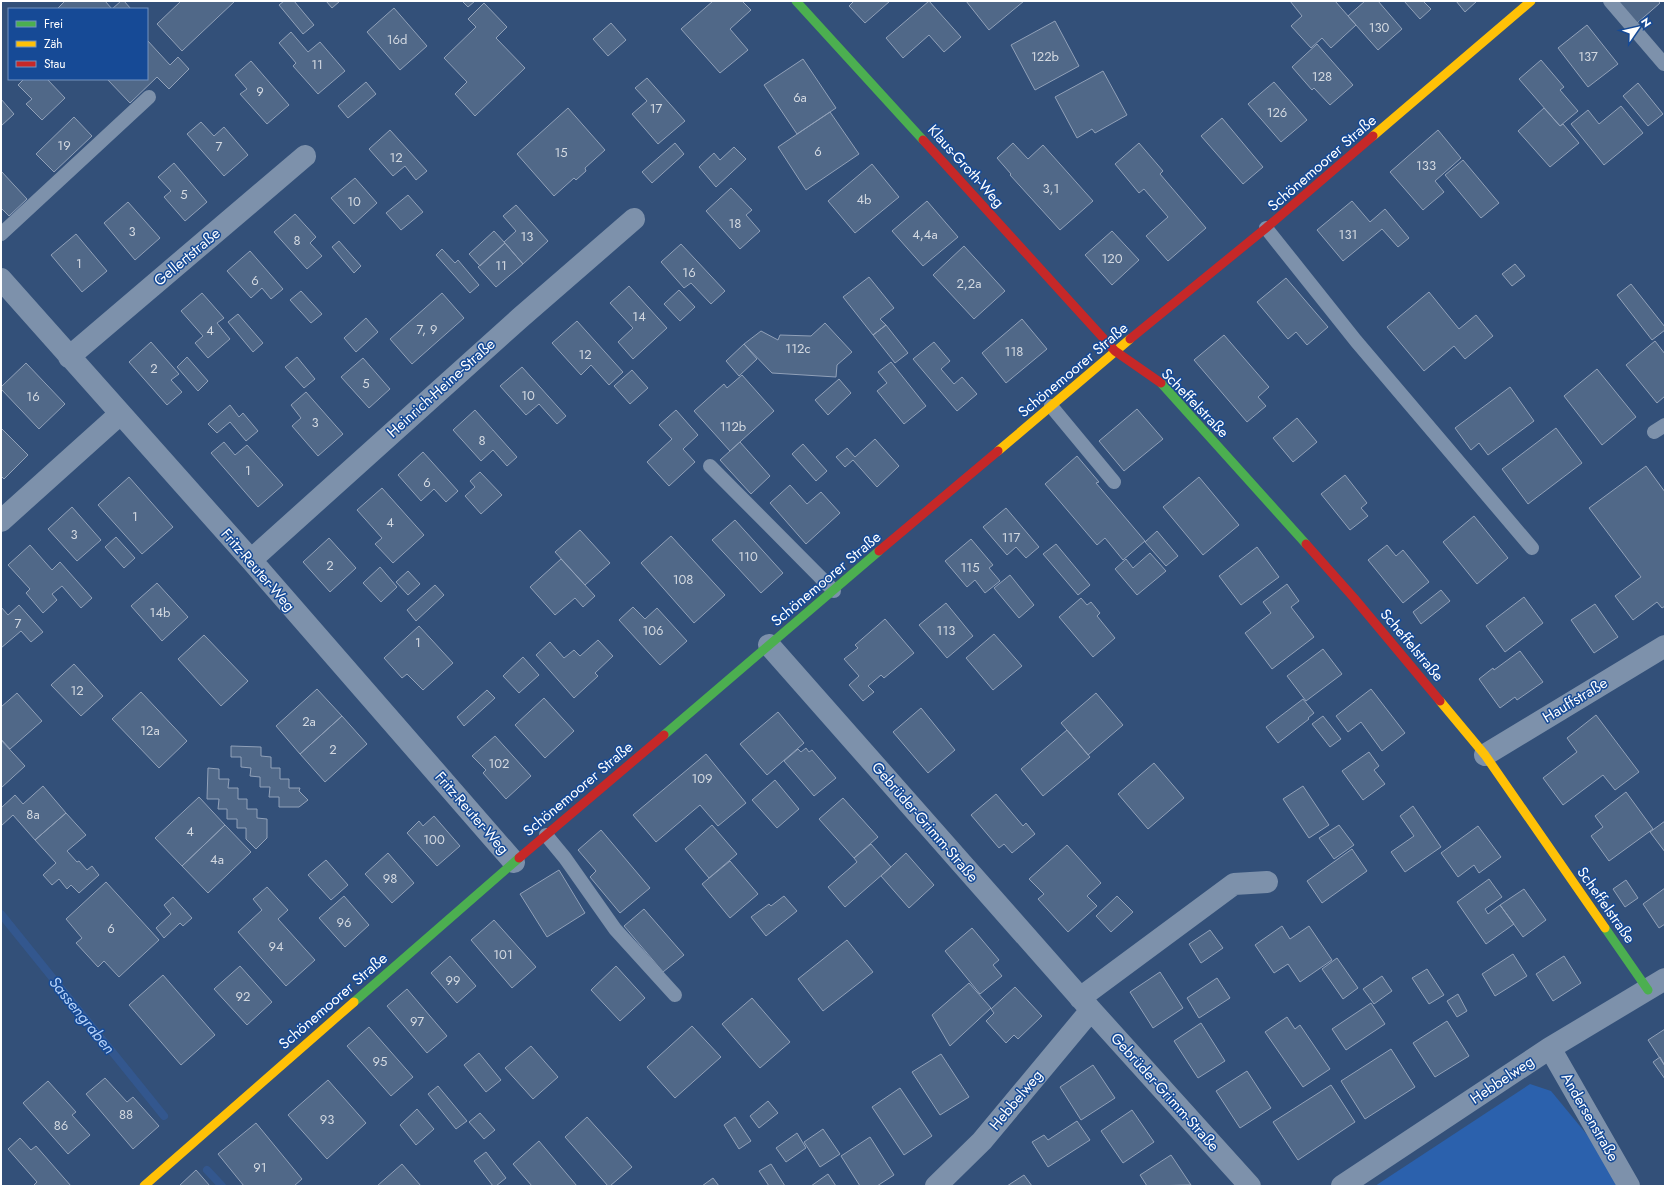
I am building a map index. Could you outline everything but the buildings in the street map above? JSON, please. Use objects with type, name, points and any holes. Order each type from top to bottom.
[{"type":"street","name":"Klaus-Groth-Weg","points":[[796,1],[1115,351]]},
{"type":"street","name":"Schönemoorer Straße","points":[[144,1186],[514,862],[1115,351],[1266,228],[1526,2]]},
{"type":"street","name":"Gellertstraße","points":[[69,357],[305,156]]},
{"type":"street","name":"Heinrich-Heine-Straße","points":[[251,560],[520,318],[634,219]]},
{"type":"street","name":"Fritz-Reuter-Weg","points":[[1,279],[251,560],[514,862]]},
{"type":"street","name":"Scheffelstraße","points":[[1115,351],[1161,383],[1354,598],[1485,755],[1657,984]]},
{"type":"street","points":[[1,521],[120,414]]},
{"type":"street","name":"Gebrüder-Grimm-Straße","points":[[769,646],[1086,1004],[1250,1186]]},
{"type":"street","name":"Hauffstraße","points":[[1485,755],[1665,646]]},
{"type":"street","points":[[1086,1004],[1234,884],[1267,882]]},
{"type":"street","name":"Hebbelweg","points":[[1342,1186],[1550,1048],[1657,984]]},
{"type":"street","name":"Hebbelweg","points":[[936,1186],[982,1140],[1086,1004]]},
{"type":"street","name":"Andersenstraße","points":[[1550,1048],[1629,1186]]},
{"type":"lane","points":[[1610,1],[1664,64]]},
{"type":"lane","points":[[1,234],[149,97]]},
{"type":"lane","points":[[1266,228],[1356,341],[1532,548]]},
{"type":"lane","points":[[1051,406],[1114,482]]},
{"type":"lane","points":[[710,466],[834,591]]},
{"type":"lane","points":[[546,835],[565,858],[615,929],[675,995]]},
{"type":"shaded area","points":[[1530,1084],[1551,1091],[1598,1148],[1620,1186],[1375,1186]]},
{"type":"waterway","name":"Sassengraben","points":[[1,914],[164,1116]]},
{"type":"waterway","name":"Sassengraben","points":[[207,1170],[222,1186]]},
{"type":"traffic: fast","points":[[796,1],[923,140]]},
{"type":"traffic: fast","points":[[1161,383],[1306,544]]},
{"type":"traffic: fast","points":[[664,735],[879,551]]},
{"type":"traffic: fast","points":[[354,1002],[519,858]]},
{"type":"traffic: fast","points":[[1605,928],[1648,990]]},
{"type":"traffic: slow","points":[[1373,136],[1531,1]]},
{"type":"traffic: slow","points":[[998,451],[1130,339]]},
{"type":"traffic: slow","points":[[1440,701],[1485,755],[1605,928]]},
{"type":"traffic: slow","points":[[144,1186],[354,1002]]},
{"type":"traffic: jam","points":[[1130,339],[1266,228],[1373,136]]},
{"type":"traffic: jam","points":[[923,140],[1115,351],[1161,383]]},
{"type":"traffic: jam","points":[[879,551],[998,451]]},
{"type":"traffic: jam","points":[[1306,544],[1354,598],[1440,701]]},
{"type":"traffic: jam","points":[[519,858],[664,735]]}]
